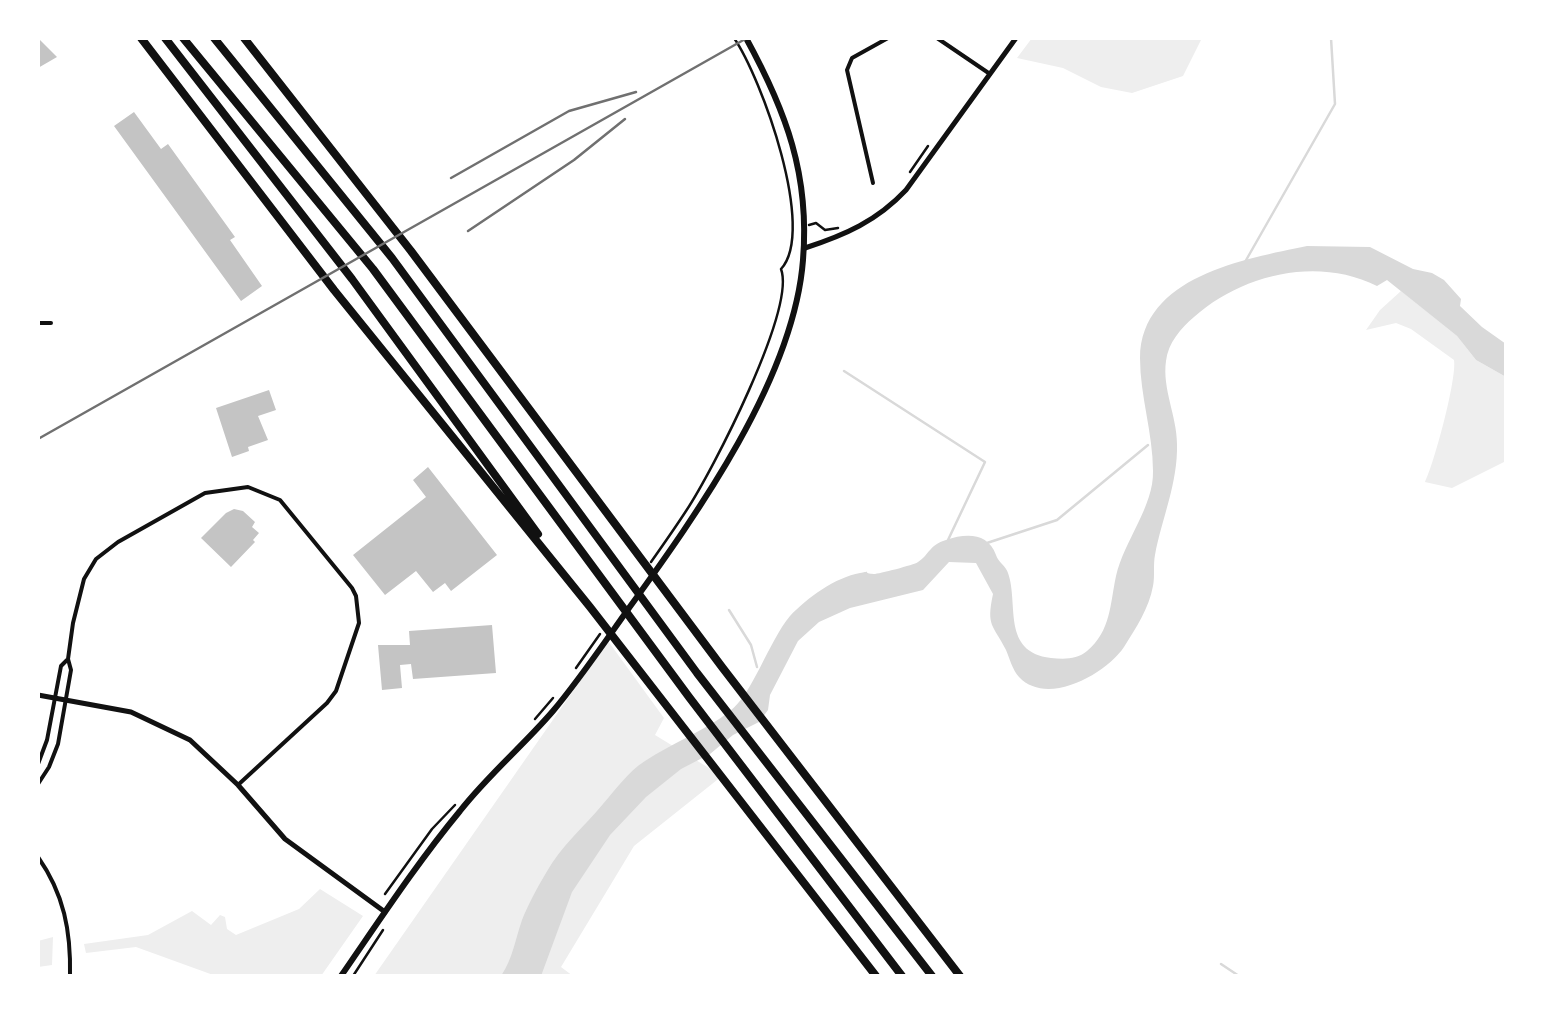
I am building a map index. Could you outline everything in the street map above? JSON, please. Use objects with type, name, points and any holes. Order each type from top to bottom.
[{"type":"highway","points":[[140,38],[334,290],[590,607]]},
{"type":"highway","points":[[165,38],[352,278],[664,705],[876,976]]},
{"type":"highway","points":[[183,38],[351,240],[689,697],[902,976]]},
{"type":"highway","points":[[214,38],[370,229],[706,684],[932,976]]},
{"type":"highway","points":[[244,38],[411,250],[782,746],[960,976]]},
{"type":"main road","points":[[341,976],[463,806],[552,712],[668,554],[714,481],[780,355],[796,307],[804,248],[804,200],[792,136],[769,79],[746,38]]},
{"type":"street","points":[[872,183],[847,70],[852,58],[888,38]]},
{"type":"street","points":[[937,38],[990,74]]},
{"type":"street","points":[[804,248],[852,232],[889,208],[1016,38]]},
{"type":"street","points":[[38,322],[51,323]]},
{"type":"street","points":[[38,784],[58,744],[71,670],[68,660],[84,579],[96,559],[118,542],[204,494],[248,486],[280,500],[352,588],[359,622],[336,691],[327,704],[238,785]]},
{"type":"street","points":[[38,764],[47,740],[61,666],[68,660]]},
{"type":"street","points":[[38,695],[131,712],[190,740],[238,785],[286,839],[386,912]]},
{"type":"street","points":[[38,857],[62,902],[70,939],[70,976]]},
{"type":"path","points":[[662,546],[688,508],[751,385],[784,288],[781,269],[786,264],[792,227],[779,143],[762,91],[734,38]]},
{"type":"path","points":[[904,182],[918,157],[934,140]]},
{"type":"path","points":[[816,223],[825,230],[845,226]]},
{"type":"path","points":[[385,894],[410,858]]},
{"type":"path","points":[[353,976],[384,930]]},
{"type":"shaded area","points":[[1032,38],[1202,38],[1183,76],[1132,93],[1101,87],[1063,68],[1017,58]]},
{"type":"shaded area","points":[[1307,246],[1370,247],[1444,280],[1461,299],[1460,306],[1506,344],[1506,377],[1476,360],[1457,336],[1387,280],[1377,286],[1330,272],[1281,274],[1257,280],[1213,302],[1180,331],[1167,354],[1166,382],[1176,434],[1175,473],[1155,555],[1151,594],[1137,625],[1115,657],[1090,676],[1060,688],[1045,689],[1019,677],[992,625],[993,594],[976,563],[949,562],[923,590],[850,608],[819,622],[798,641],[759,722],[681,769],[646,797],[610,835],[572,892],[541,976],[501,976],[530,902],[566,845],[639,765],[730,711],[753,681],[790,616],[832,584],[851,575],[877,574],[918,562],[940,542],[976,537],[988,542],[1007,571],[1015,625],[1025,647],[1035,654],[1056,658],[1087,651],[1105,626],[1120,563],[1152,484],[1140,358],[1145,330],[1158,308],[1177,290],[1201,276],[1255,257]]},
{"type":"shaded area","points":[[1401,291],[1457,336],[1476,360],[1506,377],[1506,461],[1452,488],[1425,482],[1444,421],[1454,360],[1411,329],[1396,323],[1366,330]]},
{"type":"shaded area","points":[[608,641],[664,718],[655,735],[722,776],[634,846],[561,967],[573,976],[374,976]]},
{"type":"shaded area","points":[[320,889],[363,916],[321,976],[216,976],[136,947],[86,953],[84,944],[148,935],[192,911],[211,925],[220,915],[225,917],[227,929],[236,935],[299,909]]},
{"type":"shaded area","points":[[53,937],[52,965],[38,967],[38,941]]},
{"type":"building","points":[[38,38],[57,57],[38,68]]},
{"type":"building","points":[[134,112],[161,149],[168,144],[235,237],[230,240],[262,286],[241,301],[114,126]]},
{"type":"building","points":[[269,390],[276,410],[258,416],[268,440],[232,457],[216,408]]},
{"type":"building","points":[[428,467],[497,555],[451,591],[445,583],[433,592],[416,571],[385,595],[353,555],[426,497],[413,480]]},
{"type":"building","points":[[234,509],[243,511],[255,522],[252,527],[259,533],[231,567],[201,538]]},
{"type":"building","points":[[492,625],[496,673],[413,679],[411,664],[400,665],[402,688],[382,690],[378,645],[410,645],[409,631]]},
{"type":"waterway","points":[[1245,262],[1335,104],[1331,38]]},
{"type":"waterway","points":[[844,371],[985,462],[948,540]]},
{"type":"waterway","points":[[987,543],[1057,520],[1148,445]]},
{"type":"waterway","points":[[729,610],[751,645],[757,667]]},
{"type":"waterway","points":[[1221,964],[1239,976]]},
{"type":"railway","points":[[38,439],[747,38]]},
{"type":"railway","points":[[451,178],[569,111],[636,92]]},
{"type":"railway","points":[[468,231],[574,160],[625,119]]}]
